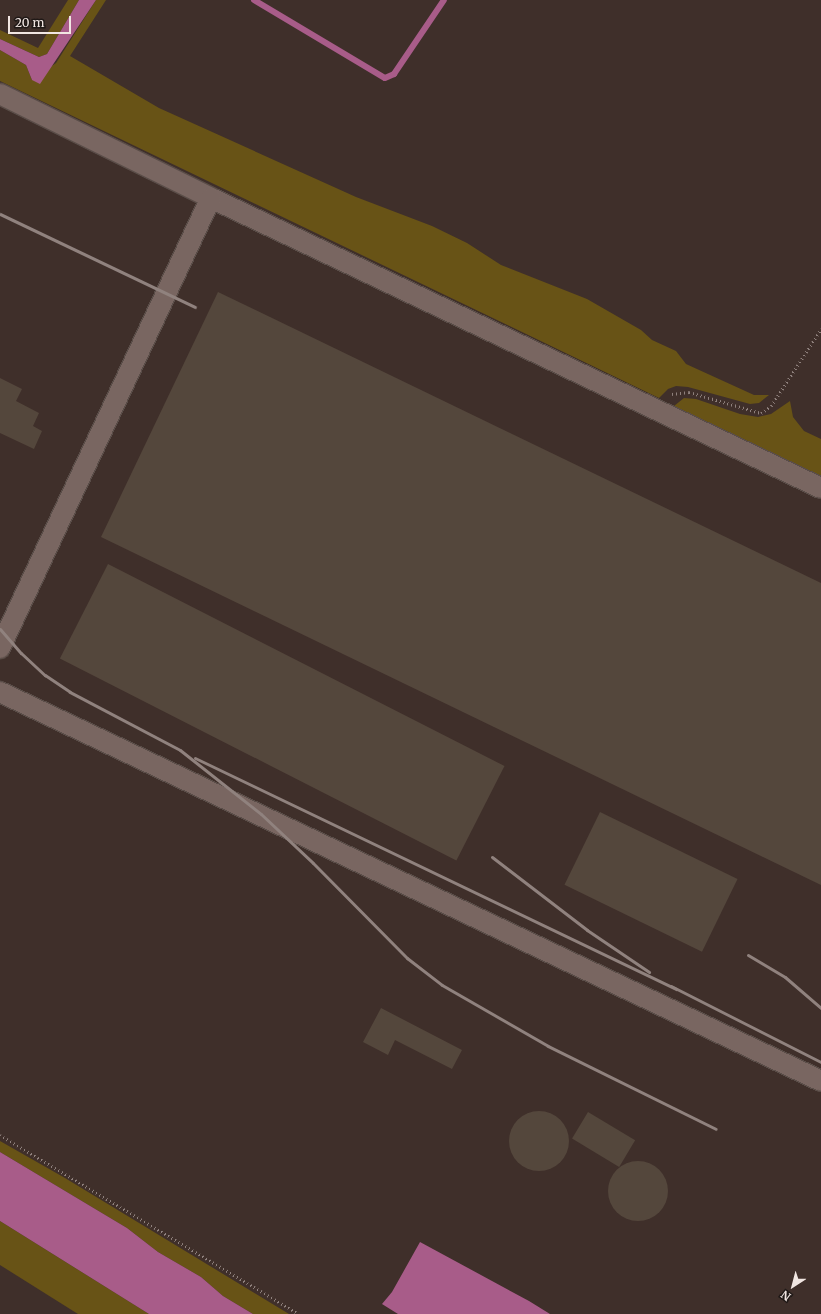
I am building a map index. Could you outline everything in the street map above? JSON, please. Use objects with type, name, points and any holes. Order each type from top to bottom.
[{"type":"street","points":[[0,94],[211,198],[821,488]]},
{"type":"street","points":[[0,648],[211,198]]},
{"type":"street","points":[[0,692],[821,1081]]},
{"type":"path","points":[[658,410],[664,400],[674,393],[689,392],[761,413],[771,406],[821,330]]},
{"type":"path","points":[[0,1135],[299,1314]]},
{"type":"shaded area","points":[[68,0],[79,0],[47,54],[39,57],[0,39],[0,30],[38,48]]},
{"type":"shaded area","points":[[79,0],[96,0],[40,84],[32,80],[26,65],[0,50],[0,39],[39,57],[47,54]]},
{"type":"shaded area","points":[[96,0],[106,0],[70,56],[159,108],[356,197],[432,226],[467,243],[501,265],[587,299],[641,330],[652,340],[676,351],[686,364],[754,395],[769,395],[759,403],[750,404],[688,387],[676,386],[668,389],[659,398],[0,81],[0,50],[26,65],[32,80],[56,63]]},
{"type":"shaded area","points":[[684,398],[696,399],[740,414],[758,417],[771,414],[790,401],[793,417],[804,431],[821,439],[821,476],[674,406]]},
{"type":"shaded area","points":[[0,1141],[65,1178],[289,1314],[253,1314],[223,1296],[201,1277],[158,1252],[127,1228],[0,1152]]},
{"type":"shaded area","points":[[0,1152],[127,1228],[158,1252],[201,1277],[223,1296],[253,1314],[149,1314],[0,1221]]},
{"type":"shaded area","points":[[0,1221],[149,1314],[78,1314],[0,1265]]},
{"type":"shaded area","points":[[420,1242],[550,1314],[398,1314],[382,1304],[392,1292]]},
{"type":"building","points":[[218,292],[821,583],[821,885],[101,537]]},
{"type":"building","points":[[0,378],[22,389],[16,401],[39,413],[33,426],[42,431],[34,449],[0,433]]},
{"type":"building","points":[[108,564],[504,766],[456,860],[60,658]]},
{"type":"building","points":[[600,812],[738,879],[702,952],[564,885]]},
{"type":"building","points":[[381,1008],[462,1050],[452,1069],[395,1040],[388,1055],[363,1042]]},
{"type":"building","points":[[539,1111],[556,1116],[564,1124],[569,1141],[564,1158],[556,1166],[539,1171],[522,1166],[514,1158],[509,1141],[514,1124],[522,1116]]},
{"type":"building","points":[[588,1112],[635,1140],[619,1167],[572,1139]]},
{"type":"building","points":[[638,1161],[654,1166],[659,1170],[663,1175],[668,1191],[663,1207],[659,1212],[654,1216],[638,1221],[622,1216],[617,1212],[613,1207],[608,1191],[613,1175],[617,1170],[622,1166]]},
{"type":"waterway","points":[[254,0],[385,78],[394,74],[444,0]]},
{"type":"railway","points":[[0,214],[195,307]]},
{"type":"railway","points":[[0,629],[21,653],[45,675],[70,692],[180,750],[261,814],[313,863],[407,958],[442,985],[548,1046],[716,1129]]},
{"type":"railway","points":[[195,758],[676,989]]},
{"type":"railway","points":[[492,857],[587,930],[649,972]]},
{"type":"railway","points":[[748,955],[785,977],[821,1008]]},
{"type":"railway","points":[[671,986],[821,1062]]}]
